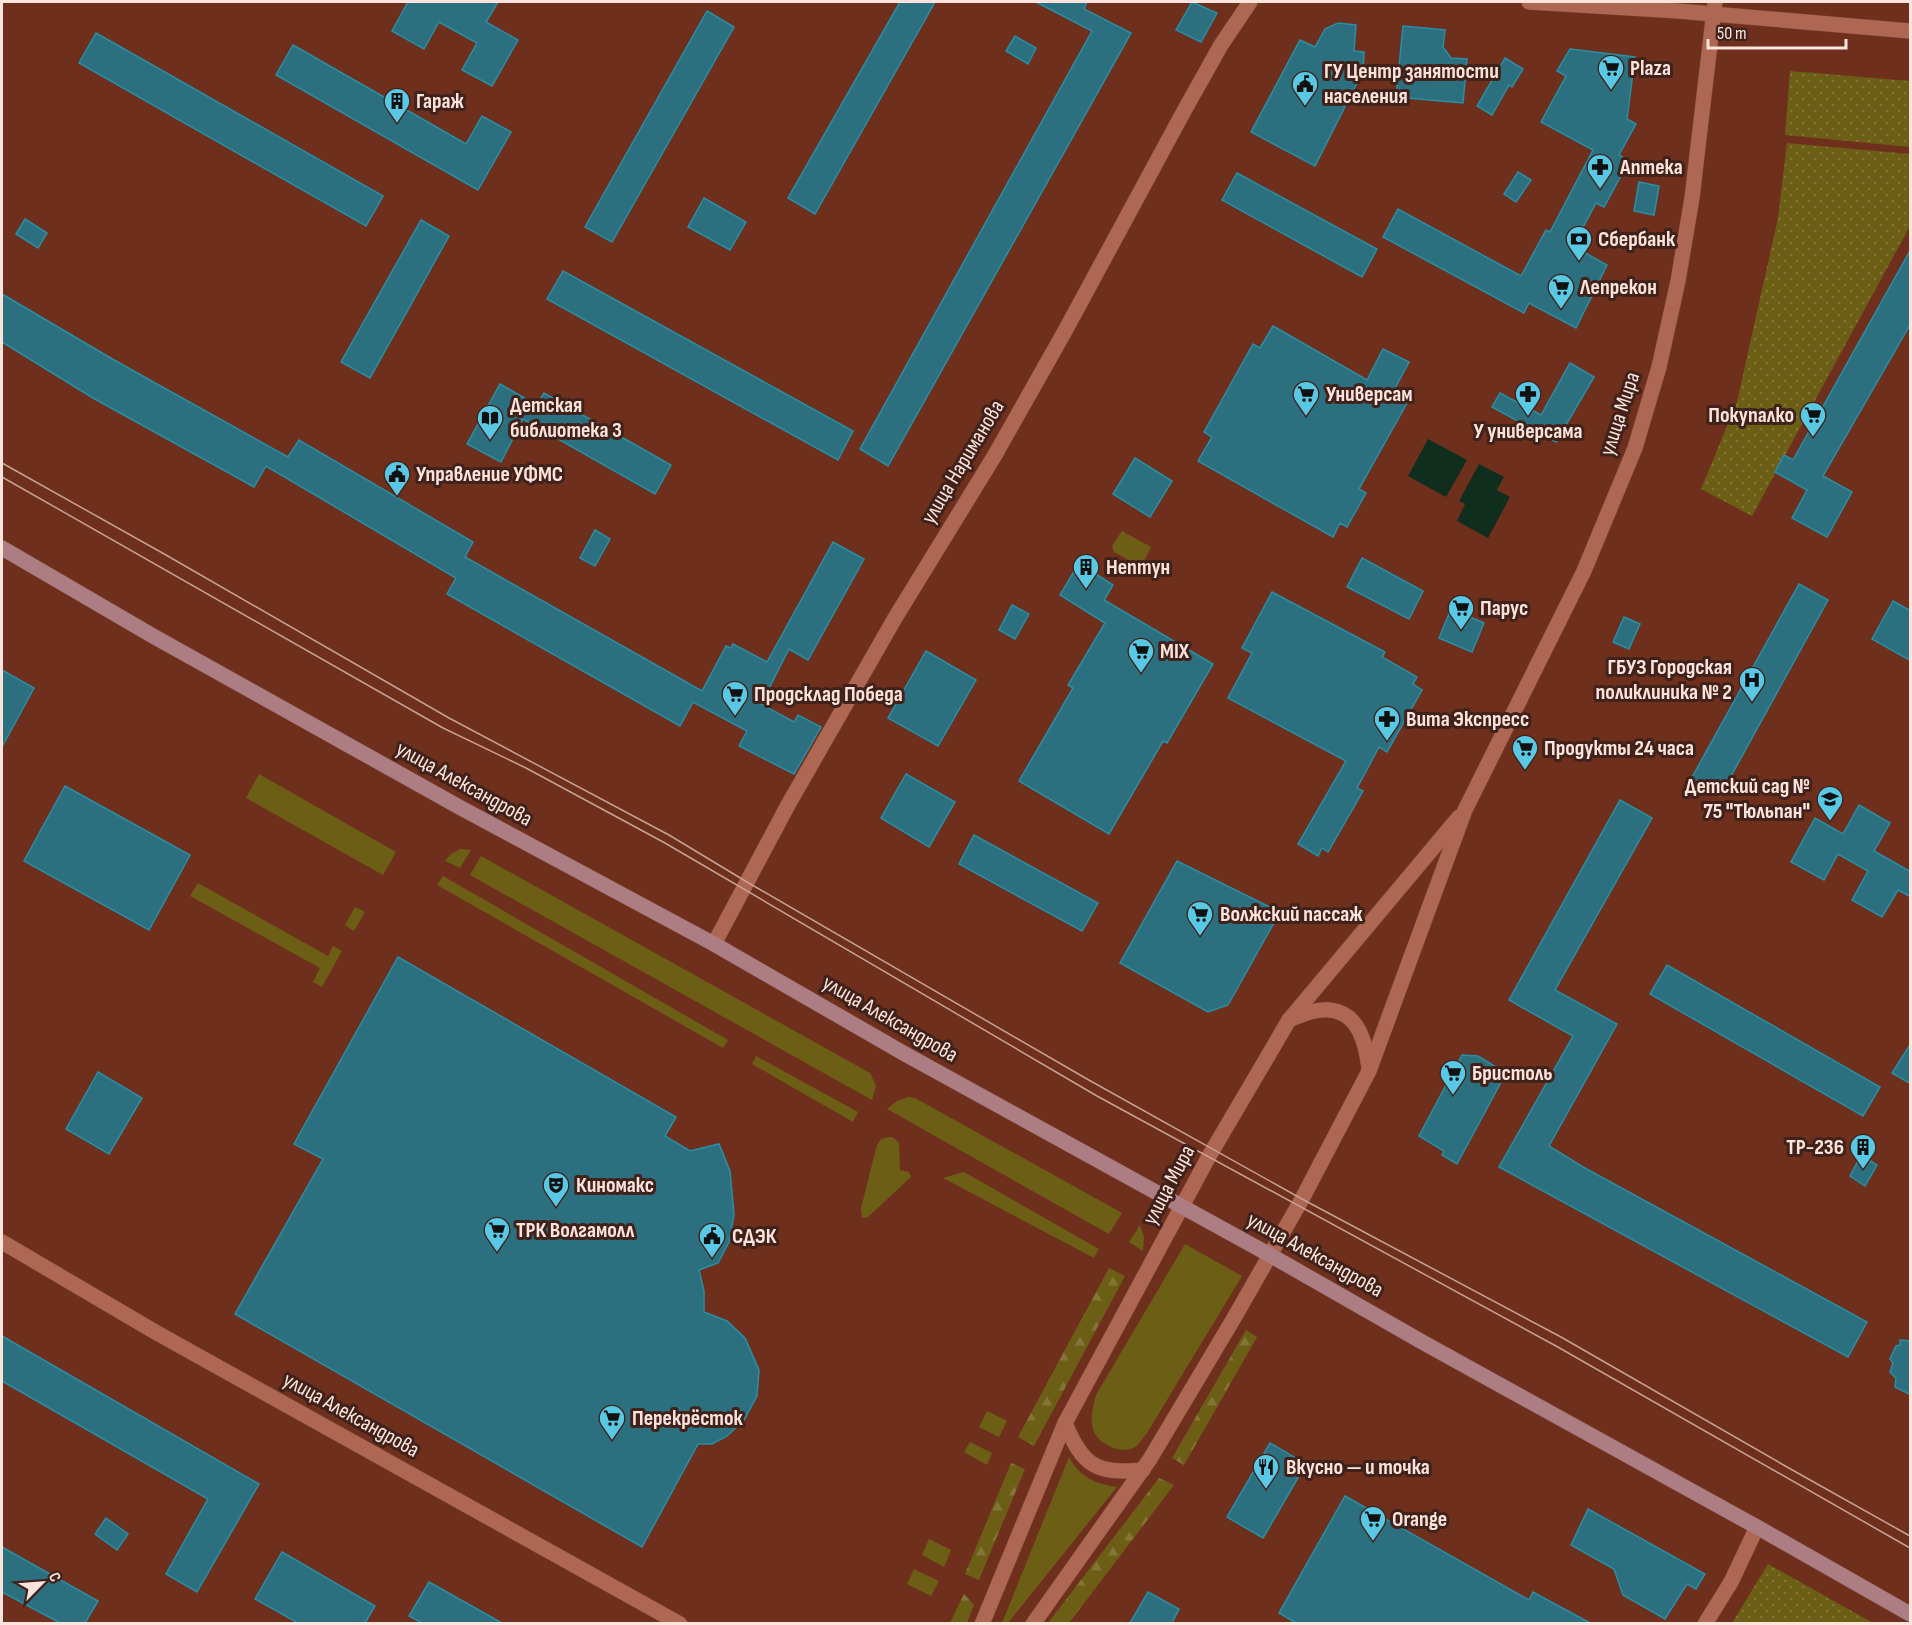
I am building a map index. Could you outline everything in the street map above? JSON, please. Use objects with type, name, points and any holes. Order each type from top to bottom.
[{"type":"main road","name":"улица Александрова","points":[[2,548],[153,636],[460,808],[714,944],[905,1054],[1911,1614]]},
{"type":"street","name":"улица Нариманова","points":[[714,944],[788,805],[895,618],[995,455],[1221,45],[1250,2]]},
{"type":"street","points":[[1529,2],[1715,8],[1911,30]]},
{"type":"street","name":"улица Мира","points":[[1033,1623],[1143,1470],[1302,1199],[1369,1071],[1465,810],[1584,571],[1635,448],[1659,367],[1678,281],[1692,198],[1715,8]]},
{"type":"street","name":"улица Мира","points":[[982,1623],[1065,1424],[1208,1158],[1289,1020],[1465,810]]},
{"type":"street","points":[[1289,1020],[1310,1012],[1329,1010],[1343,1014],[1360,1030],[1367,1051],[1369,1071]]},
{"type":"street","name":"улица Александрова","points":[[2,1242],[157,1333],[680,1623]]},
{"type":"street","points":[[1065,1424],[1075,1446],[1095,1467],[1116,1473],[1143,1470]]},
{"type":"street","points":[[1705,1623],[1731,1582],[1757,1527]]},
{"type":"green space","points":[[1790,71],[1910,81],[1910,147],[1785,135]]},
{"type":"green space","points":[[1787,143],[1910,154],[1910,226],[1752,516],[1701,489],[1737,402],[1778,218]]},
{"type":"green space","points":[[1122,531],[1151,547],[1143,563],[1137,565],[1114,552],[1112,546]]},
{"type":"green space","points":[[259,774],[396,852],[383,875],[246,798]]},
{"type":"green space","points":[[460,849],[471,850],[460,868],[445,861],[451,854]]},
{"type":"green space","points":[[481,856],[870,1073],[876,1086],[872,1100],[470,875]]},
{"type":"green space","points":[[443,876],[728,1040],[723,1048],[437,885]]},
{"type":"green space","points":[[198,883],[328,956],[333,946],[342,951],[322,987],[313,982],[320,968],[190,896]]},
{"type":"green space","points":[[355,907],[365,912],[354,931],[345,925]]},
{"type":"green space","points":[[756,1056],[858,1112],[853,1122],[752,1064]]},
{"type":"green space","points":[[909,1097],[915,1098],[1122,1213],[1109,1234],[887,1109],[897,1101]]},
{"type":"green space","points":[[890,1137],[899,1143],[900,1170],[909,1172],[911,1177],[868,1217],[862,1218],[861,1208],[877,1145],[881,1139]]},
{"type":"green space","points":[[964,1172],[1099,1249],[1094,1258],[943,1178]]},
{"type":"green space","points":[[1140,1225],[1144,1237],[1143,1251],[1129,1242]]},
{"type":"green space","points":[[1185,1244],[1242,1276],[1137,1446],[1124,1450],[1106,1445],[1097,1437],[1092,1423],[1096,1395]]},
{"type":"green space","points":[[1109,1268],[1125,1276],[1034,1446],[1018,1437]]},
{"type":"green space","points":[[1246,1330],[1257,1337],[1184,1465],[1172,1458]]},
{"type":"green space","points":[[987,1411],[1007,1421],[999,1437],[979,1427]]},
{"type":"green space","points":[[970,1442],[992,1453],[987,1465],[964,1452]]},
{"type":"green space","points":[[1069,1457],[1078,1470],[1089,1478],[1117,1487],[1008,1623],[1002,1623]]},
{"type":"green space","points":[[1011,1463],[1025,1469],[979,1580],[965,1574]]},
{"type":"green space","points":[[1159,1478],[1174,1485],[1069,1623],[1048,1623]]},
{"type":"green space","points":[[929,1539],[951,1550],[944,1567],[922,1555]]},
{"type":"green space","points":[[1768,1564],[1873,1623],[1732,1623]]},
{"type":"green space","points":[[914,1569],[939,1581],[931,1596],[907,1584]]},
{"type":"green space","points":[[964,1594],[974,1605],[967,1623],[950,1623]]},
{"type":"shaded area","points":[[1428,439],[1467,460],[1446,497],[1408,476]]},
{"type":"shaded area","points":[[1479,464],[1504,477],[1497,490],[1510,497],[1488,538],[1457,521],[1465,504],[1459,501]]},
{"type":"building","points":[[408,2],[498,2],[486,22],[518,40],[492,86],[462,70],[477,43],[439,22],[424,49],[392,31]]},
{"type":"building","points":[[900,2],[935,2],[815,214],[788,198]]},
{"type":"building","points":[[1036,2],[1087,2],[1084,9],[1131,33],[888,466],[860,449],[1092,31]]},
{"type":"building","points":[[1192,2],[1217,13],[1201,42],[1176,30]]},
{"type":"building","points":[[707,11],[734,27],[612,242],[585,227]]},
{"type":"building","name":"ГУ Центр занятости населения","points":[[1338,23],[1356,25],[1354,51],[1364,52],[1363,71],[1315,166],[1251,132],[1300,40],[1315,47],[1325,29]]},
{"type":"building","points":[[1403,26],[1445,30],[1443,47],[1451,58],[1467,59],[1463,103],[1396,97]]},
{"type":"building","points":[[96,33],[383,196],[366,226],[79,63]]},
{"type":"building","points":[[1015,36],[1036,48],[1028,64],[1006,51]]},
{"type":"building","name":"Гараж","points":[[293,45],[466,144],[482,116],[511,132],[478,190],[276,75]]},
{"type":"building","points":[[1570,49],[1635,57],[1627,119],[1636,124],[1619,155],[1629,161],[1604,207],[1596,203],[1573,246],[1607,265],[1576,328],[1529,303],[1524,313],[1383,237],[1398,209],[1521,276],[1546,230],[1550,232],[1593,150],[1541,122],[1566,76],[1557,71]]},
{"type":"building","points":[[1505,58],[1523,69],[1512,87],[1509,85],[1492,115],[1477,106]]},
{"type":"building","points":[[1518,172],[1531,180],[1516,202],[1504,194]]},
{"type":"building","points":[[1237,173],[1377,249],[1362,277],[1222,200]]},
{"type":"building","points":[[1639,182],[1659,186],[1654,215],[1634,211]]},
{"type":"building","points":[[704,198],[746,222],[730,250],[688,227]]},
{"type":"building","points":[[25,219],[47,233],[38,248],[16,234]]},
{"type":"building","points":[[421,220],[449,236],[370,378],[341,362]]},
{"type":"building","points":[[1911,249],[1911,323],[1823,476],[1852,492],[1827,537],[1792,518],[1807,490],[1775,472],[1784,455],[1793,460]]},
{"type":"building","points":[[563,271],[853,431],[838,460],[547,299]]},
{"type":"building","points":[[2,294],[114,360],[288,457],[299,440],[473,542],[465,557],[702,691],[726,646],[731,648],[733,644],[767,662],[833,542],[864,559],[808,660],[789,649],[761,704],[794,722],[798,715],[821,727],[794,774],[739,746],[747,731],[693,702],[680,726],[447,594],[456,578],[266,466],[254,487],[93,398],[2,342]]},
{"type":"building","name":"Универсам","points":[[1273,326],[1367,380],[1383,349],[1409,362],[1392,394],[1407,403],[1359,489],[1366,493],[1347,527],[1340,523],[1333,537],[1198,461],[1212,437],[1204,432],[1253,344],[1260,348]]},
{"type":"building","points":[[1570,363],[1594,377],[1556,442],[1492,407],[1500,393],[1541,415]]},
{"type":"building","points":[[500,384],[537,405],[544,393],[671,465],[655,494],[523,419],[501,462],[467,444]]},
{"type":"building","points":[[1135,458],[1172,481],[1150,517],[1113,494]]},
{"type":"building","points":[[595,530],[610,539],[595,566],[580,558]]},
{"type":"building","points":[[1362,558],[1423,591],[1409,619],[1347,587]]},
{"type":"building","points":[[1079,563],[1113,585],[1104,600],[1213,664],[1167,743],[1163,741],[1109,834],[1019,781],[1073,688],[1068,685],[1105,623],[1060,595]]},
{"type":"building","points":[[1799,584],[1828,600],[1720,796],[1691,779]]},
{"type":"building","points":[[1272,592],[1385,652],[1382,657],[1417,677],[1413,684],[1422,690],[1387,752],[1379,747],[1357,788],[1363,791],[1328,852],[1322,848],[1318,856],[1298,844],[1346,761],[1228,698],[1252,653],[1242,648]]},
{"type":"building","points":[[1893,601],[1911,611],[1911,661],[1872,639]]},
{"type":"building","points":[[1012,605],[1029,614],[1015,639],[999,630]]},
{"type":"building","name":"Парус","points":[[1451,609],[1484,623],[1472,652],[1439,638]]},
{"type":"building","points":[[1624,617],[1640,624],[1629,649],[1613,642]]},
{"type":"building","points":[[926,651],[976,680],[938,746],[888,718]]},
{"type":"building","points":[[2,670],[34,688],[2,747]]},
{"type":"building","points":[[906,774],[955,802],[929,847],[881,818]]},
{"type":"building","points":[[65,786],[190,855],[149,930],[24,861]]},
{"type":"building","points":[[1620,800],[1652,818],[1555,990],[1617,1024],[1549,1146],[1583,1167],[1867,1322],[1848,1357],[1499,1167],[1573,1036],[1509,1000]]},
{"type":"building","points":[[1859,805],[1890,823],[1874,851],[1911,872],[1911,897],[1898,890],[1882,917],[1852,900],[1868,871],[1838,854],[1824,880],[1791,862],[1815,818],[1843,834]]},
{"type":"building","points":[[974,835],[1098,903],[1082,931],[959,864]]},
{"type":"building","name":"Волжский пассаж","points":[[1177,861],[1280,912],[1228,1005],[1208,1012],[1120,963]]},
{"type":"building","name":"ТРК Волгамолл","points":[[398,957],[676,1117],[665,1136],[690,1151],[719,1144],[730,1171],[734,1215],[729,1242],[718,1263],[699,1270],[704,1291],[704,1312],[727,1321],[745,1338],[759,1370],[757,1396],[744,1420],[727,1436],[712,1444],[698,1444],[642,1547],[235,1314],[323,1159],[294,1144]]},
{"type":"building","points":[[1667,965],[1880,1087],[1863,1116],[1650,994]]},
{"type":"building","points":[[1911,1043],[1911,1084],[1892,1073]]},
{"type":"building","points":[[1462,1055],[1478,1056],[1506,1073],[1457,1164],[1442,1155],[1444,1151],[1419,1136]]},
{"type":"building","points":[[98,1072],[142,1098],[109,1154],[66,1129]]},
{"type":"building","name":"ТР-236","points":[[1861,1155],[1877,1165],[1865,1186],[1850,1176]]},
{"type":"building","points":[[2,1336],[259,1484],[197,1592],[166,1574],[208,1499],[2,1381]]},
{"type":"building","points":[[1900,1340],[1911,1341],[1911,1395],[1895,1387],[1896,1378],[1890,1372],[1893,1363],[1890,1359],[1896,1346],[1900,1345]]},
{"type":"building","name":"Вкусно — и точка","points":[[1270,1443],[1306,1464],[1263,1538],[1227,1517]]},
{"type":"building","name":"Orange","points":[[1345,1496],[1529,1600],[1533,1592],[1590,1623],[1296,1623],[1279,1613]]},
{"type":"building","points":[[1588,1509],[1705,1574],[1696,1589],[1687,1584],[1665,1619],[1623,1595],[1614,1569],[1571,1545]]},
{"type":"building","points":[[106,1518],[128,1534],[117,1550],[95,1534]]},
{"type":"building","points":[[2,1547],[98,1601],[85,1623],[60,1623],[2,1592]]},
{"type":"building","points":[[282,1552],[375,1606],[365,1623],[298,1623],[255,1599]]},
{"type":"building","points":[[429,1582],[502,1623],[422,1623],[409,1616]]},
{"type":"building","points":[[1148,1592],[1179,1609],[1172,1623],[1130,1623]]},
{"type":"tram line","points":[[2,463],[449,718],[669,835],[1087,1079],[1302,1199],[1561,1337],[1910,1536]]},
{"type":"tram line","points":[[2,477],[443,728],[526,768],[665,843],[1097,1096],[1556,1346],[1910,1548]]},
{"type":"place","name":"Plaza","points":[[1611,91]]},
{"type":"place","name":"ГУ Центр занятости населения","points":[[1305,107]]},
{"type":"place","name":"Гараж","points":[[397,124]]},
{"type":"place","name":"Аптека","points":[[1600,190]]},
{"type":"place","name":"Сбербанк","points":[[1579,262]]},
{"type":"place","name":"Лепрекон","points":[[1561,310]]},
{"type":"place","name":"Универсам","points":[[1306,417]]},
{"type":"place","name":"У универсама","points":[[1528,417]]},
{"type":"place","name":"Покупалко","points":[[1813,438]]},
{"type":"place","name":"Детская библиотека 3","points":[[490,441]]},
{"type":"place","name":"Управление УФМС","points":[[397,497]]},
{"type":"place","name":"Нептун","points":[[1086,590]]},
{"type":"place","name":"Парус","points":[[1461,631]]},
{"type":"place","name":"MIX","points":[[1141,674]]},
{"type":"place","name":"ГБУЗ Городская поликлиника № 2","points":[[1752,703]]},
{"type":"place","name":"Продсклад Победа","points":[[735,717]]},
{"type":"place","name":"Вита Экспресс","points":[[1387,742]]},
{"type":"place","name":"Продукты 24 часа","points":[[1525,771]]},
{"type":"place","name":"Детский сад № 75 \"Тюльпан\"","points":[[1830,822]]},
{"type":"place","name":"Волжский пассаж","points":[[1200,937]]},
{"type":"place","name":"Бристоль","points":[[1453,1096]]},
{"type":"place","name":"ТР-236","points":[[1863,1170]]},
{"type":"place","name":"Киномакс","points":[[556,1208]]},
{"type":"place","name":"ТРК Волгамолл","points":[[497,1253]]},
{"type":"place","name":"СДЭК","points":[[712,1259]]},
{"type":"place","name":"Перекрёсток","points":[[612,1441]]},
{"type":"place","name":"Вкусно — и точка","points":[[1266,1490]]},
{"type":"place","name":"Orange","points":[[1373,1542]]}]
